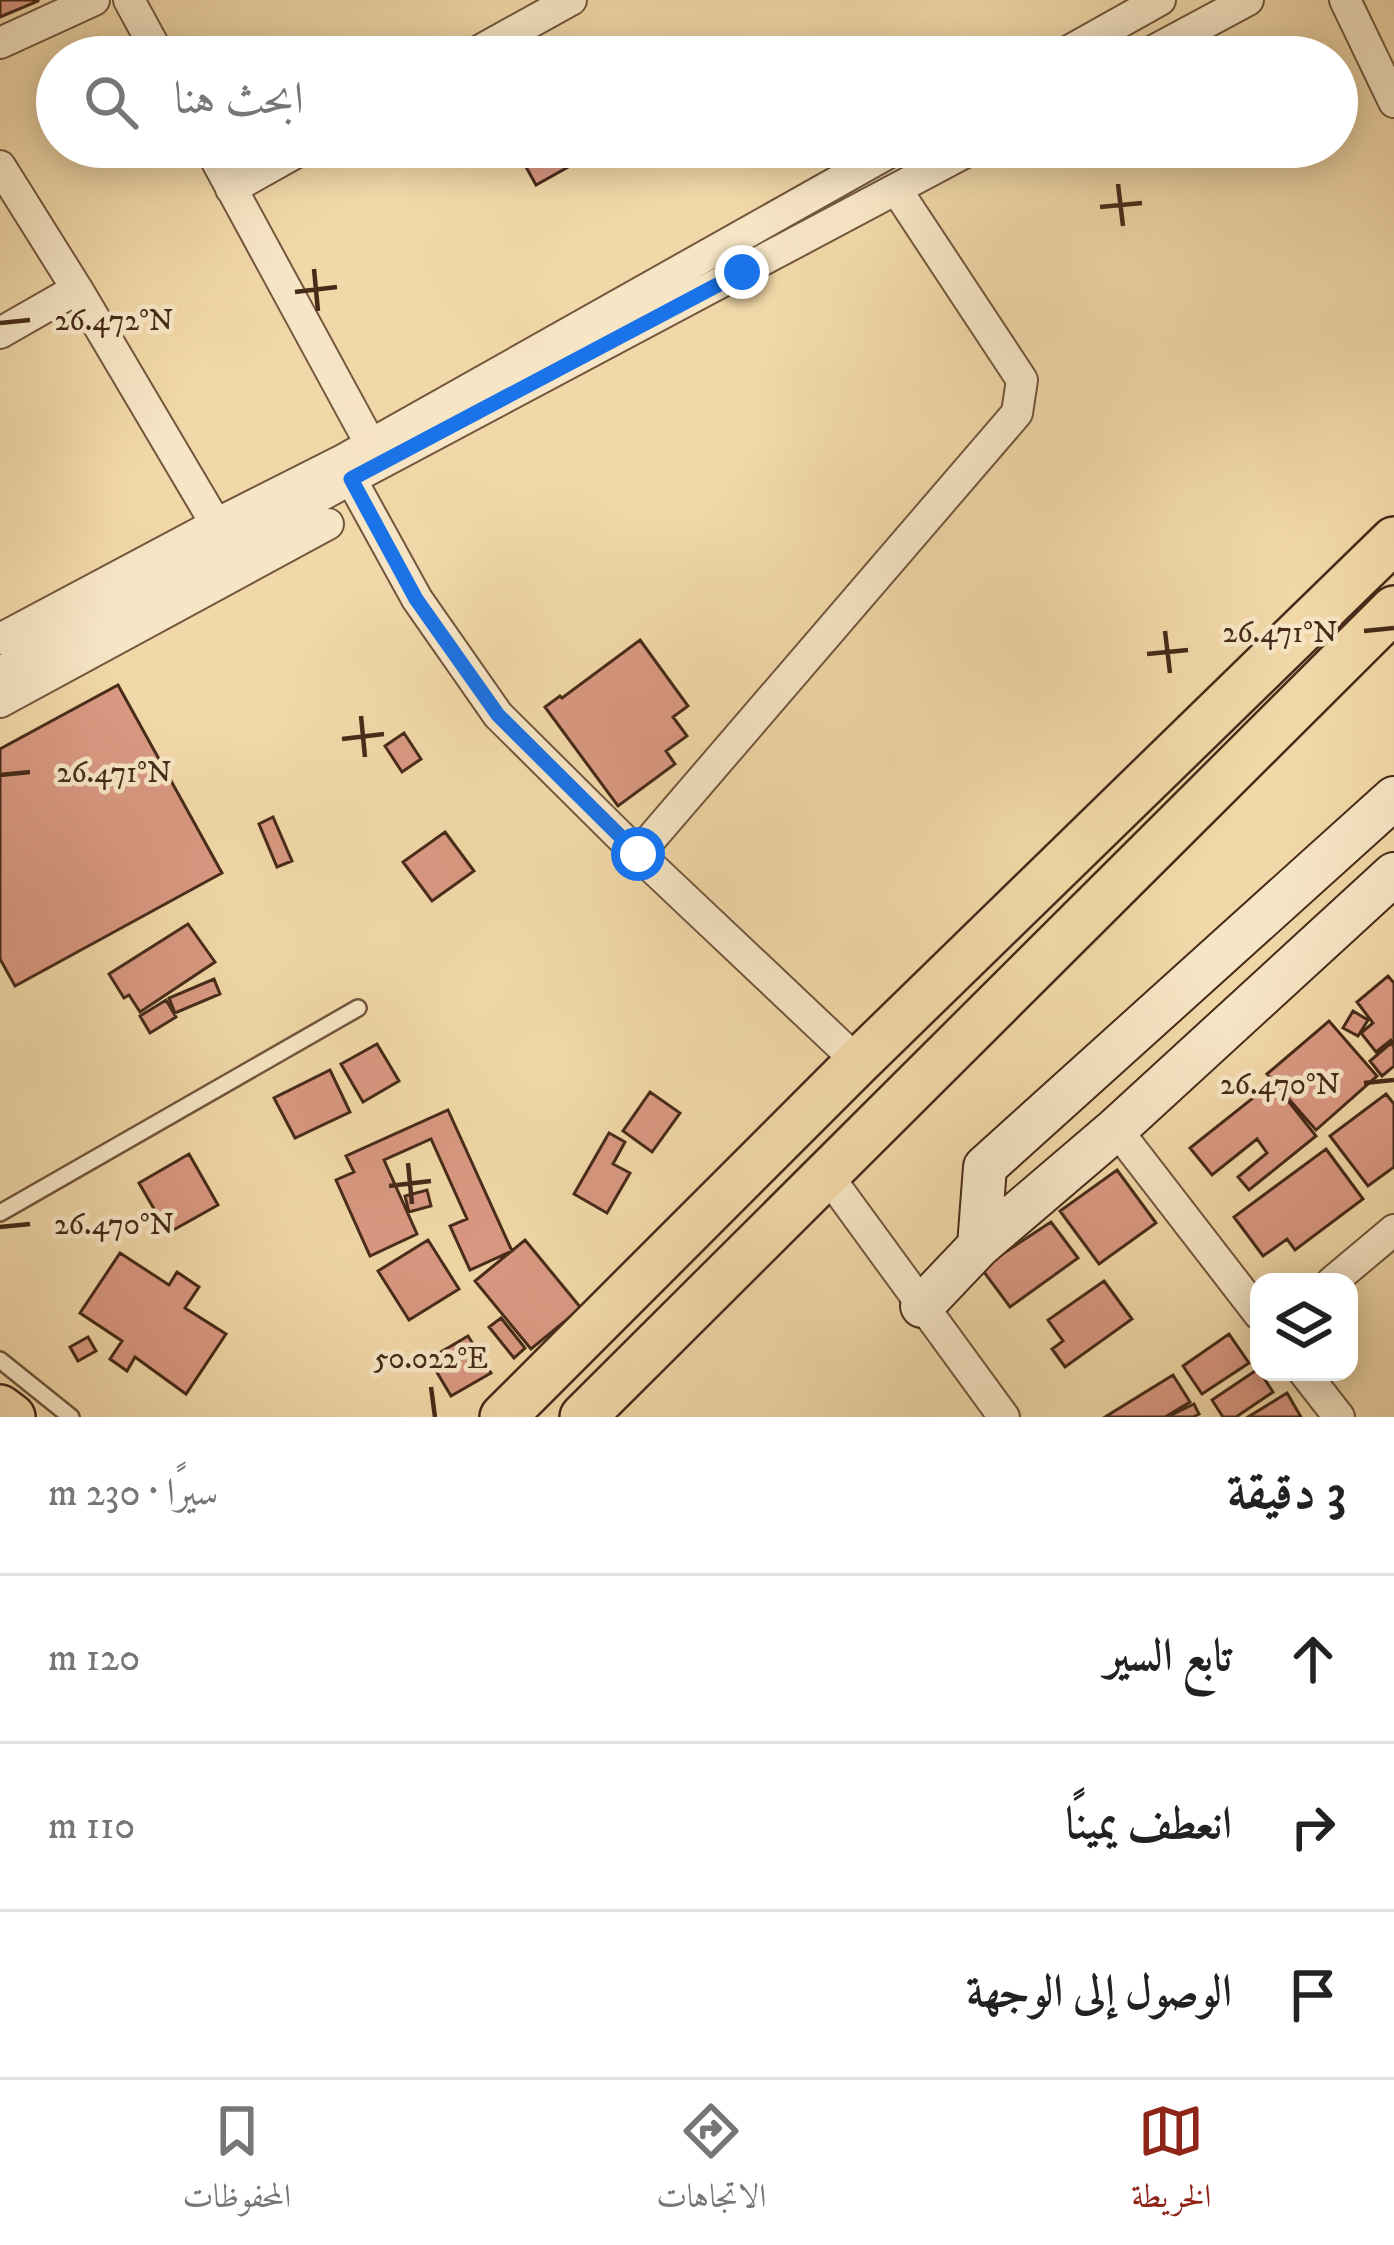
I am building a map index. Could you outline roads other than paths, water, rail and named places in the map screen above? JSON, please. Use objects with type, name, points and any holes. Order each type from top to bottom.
[{"type":"main road","points":[[503,1417],[858,1062],[1394,539]]},
{"type":"main road","points":[[584,1417],[1394,609]]},
{"type":"main road","points":[[0,1408],[12,1417]]},
{"type":"street","points":[[0,44],[94,0]]},
{"type":"street","points":[[129,0],[149,36]]},
{"type":"street","points":[[506,36],[571,0]]},
{"type":"street","points":[[1096,36],[1160,0]]},
{"type":"street","points":[[1181,36],[1248,0]]},
{"type":"street","points":[[1345,0],[1394,102]]},
{"type":"street","points":[[0,166],[216,524]]},
{"type":"street","points":[[220,168],[370,445]]},
{"type":"street","points":[[231,189],[268,168]]},
{"type":"street","points":[[0,640],[216,524],[346,470],[370,445],[862,168]]},
{"type":"street","points":[[0,672],[346,470],[936,168]]},
{"type":"street","points":[[638,854],[1017,413],[1022,380],[896,189]]},
{"type":"street","points":[[0,333],[77,290]]},
{"type":"street","points":[[346,470],[416,599],[498,715],[858,1062]]},
{"type":"street","points":[[0,702],[328,524]]},
{"type":"street","points":[[979,1246],[986,1167],[1394,797]]},
{"type":"street","points":[[922,1306],[979,1246],[1116,1129],[1394,874]]},
{"type":"street","points":[[1116,1129],[1250,1302]]},
{"type":"street","points":[[828,1176],[1004,1417]]},
{"type":"street","points":[[1343,1273],[1394,1230]]},
{"type":"street","points":[[1311,1381],[1339,1417]]},
{"type":"lane","points":[[0,1213],[358,1008]]},
{"type":"lane","points":[[0,1360],[71,1417]]}]
